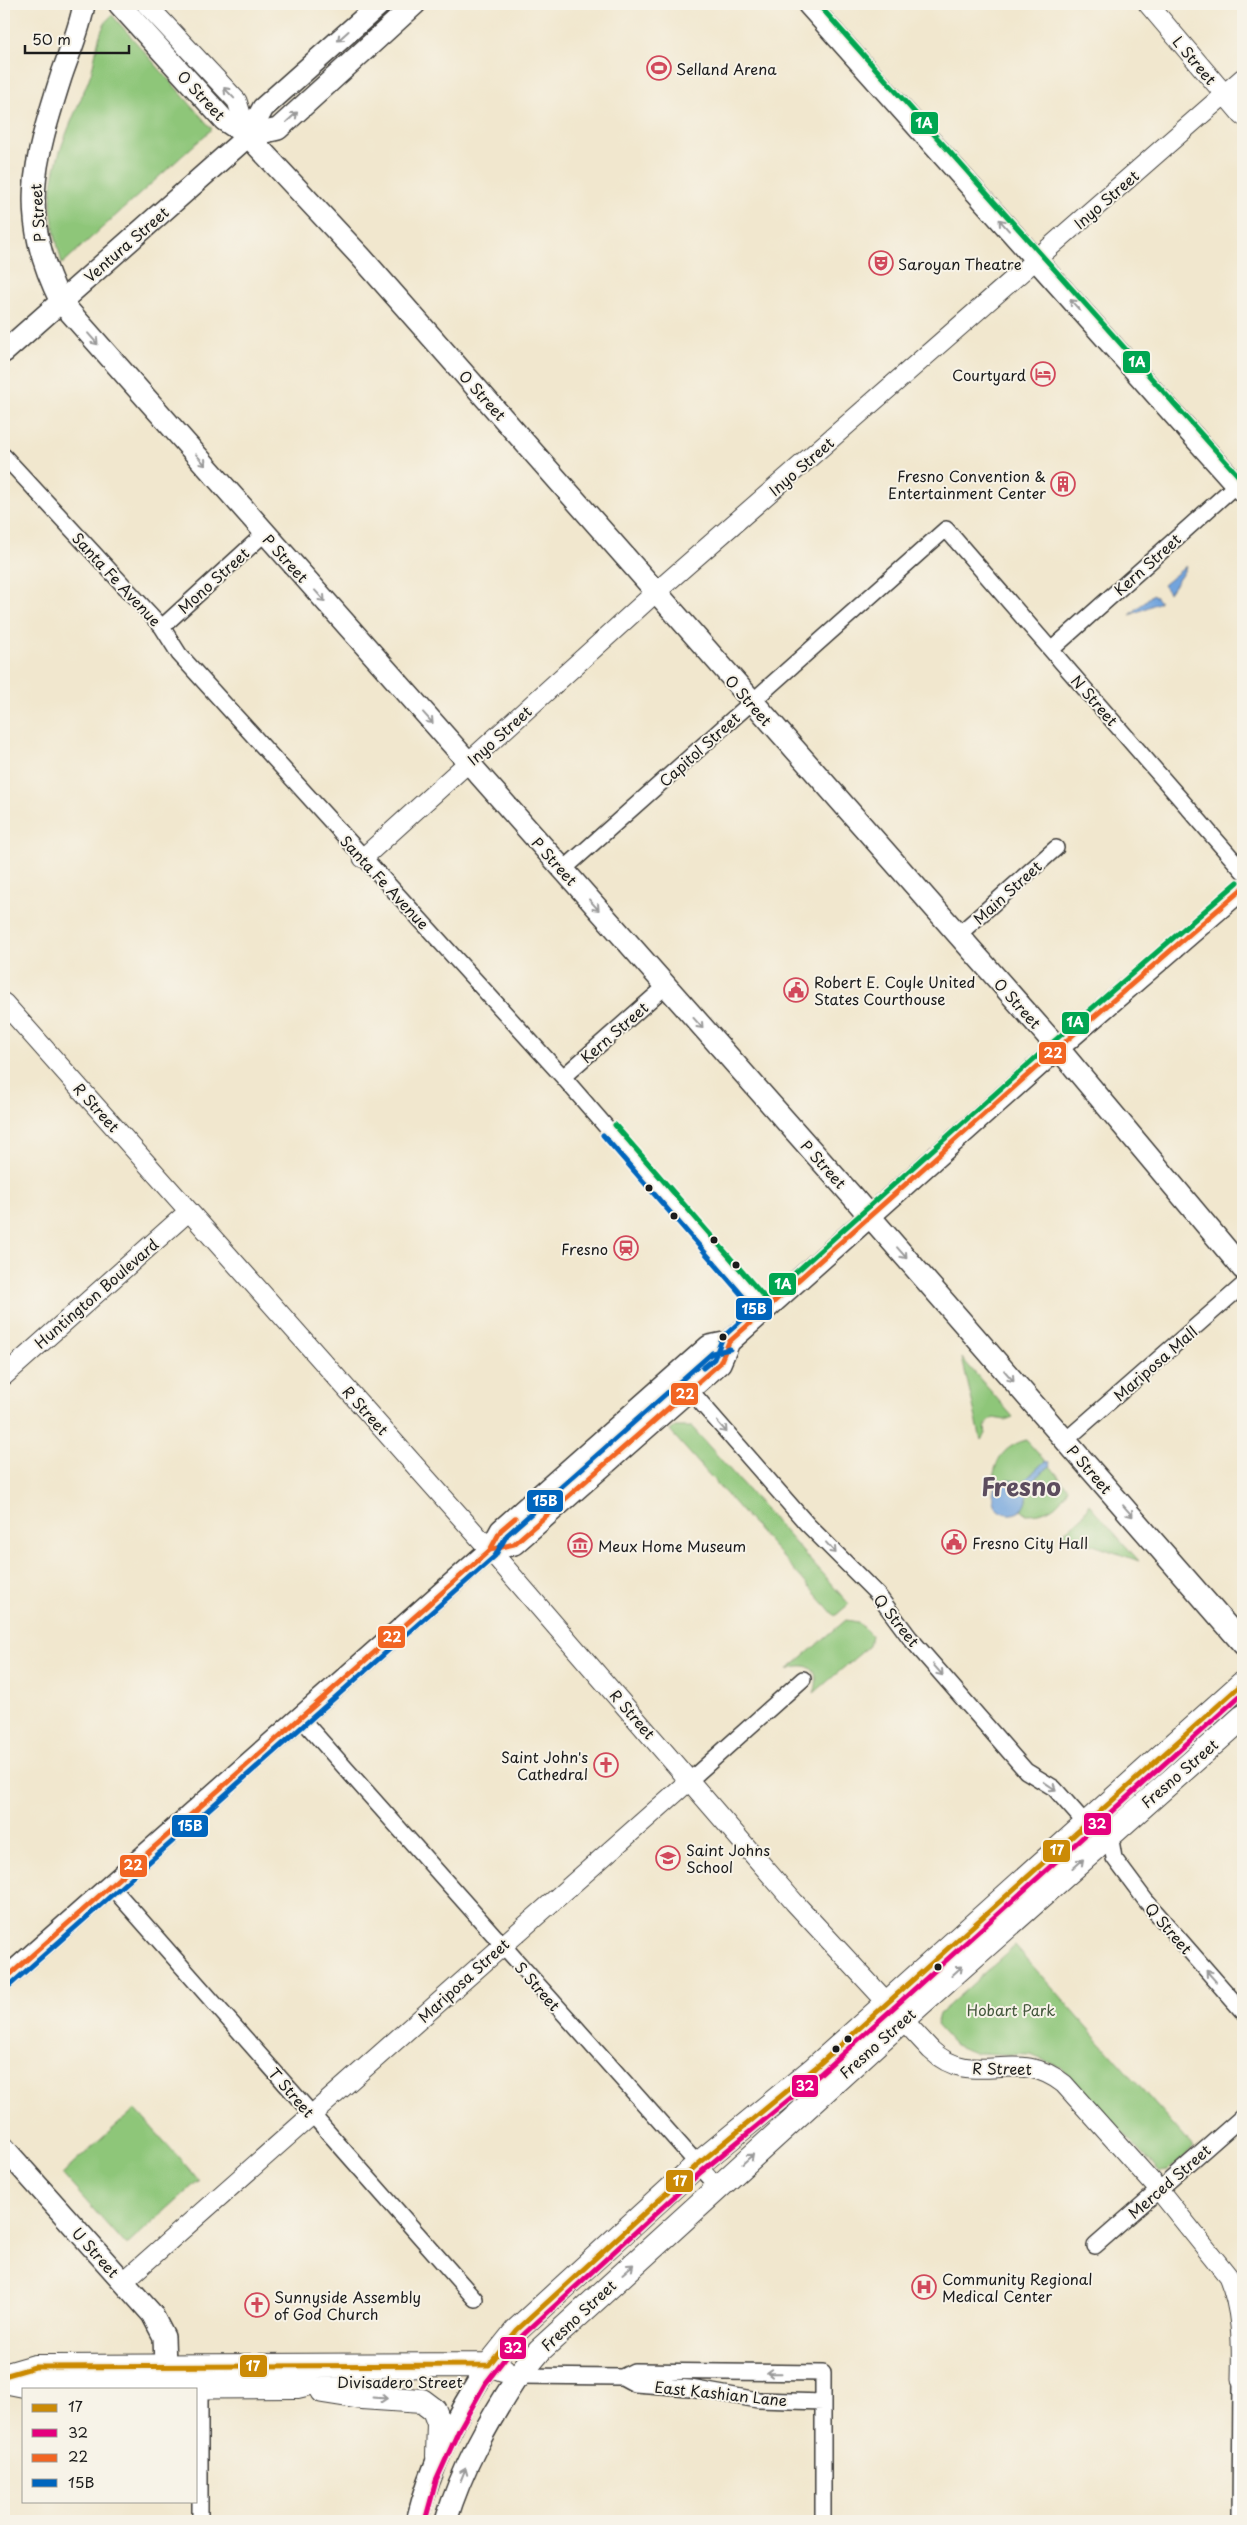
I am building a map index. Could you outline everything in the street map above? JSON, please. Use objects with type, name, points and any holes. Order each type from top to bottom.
[{"type":"main road","name":"O Street","points":[[119,4],[224,120],[248,136],[362,258],[957,936],[1058,1048],[1243,1269]]},
{"type":"main road","name":"Ventura Street","points":[[4,352],[248,136],[262,108],[380,4]]},
{"type":"main road","name":"Ventura Street","points":[[248,136],[278,129],[415,4]]},
{"type":"main road","points":[[808,4],[1036,261],[1241,485]]},
{"type":"main road","name":"P Street","points":[[86,8],[39,150],[33,196],[40,254],[61,302],[870,1216],[1243,1644]]},
{"type":"main road","points":[[490,1550],[514,1544],[690,1390],[720,1363],[729,1342],[1058,1048],[1243,888]]},
{"type":"main road","points":[[4,1980],[299,1716],[490,1550],[501,1530],[709,1346],[729,1342]]},
{"type":"main road","name":"Fresno Street","points":[[484,2373],[517,2330],[696,2166],[815,2068],[1243,1683]]},
{"type":"main road","name":"Fresno Street","points":[[518,2376],[540,2350],[718,2187],[1110,1834],[1243,1717]]},
{"type":"main road","name":"U Street","points":[[4,2148],[123,2282],[159,2326],[164,2337],[165,2366]]},
{"type":"main road","points":[[200,2387],[202,2383],[215,2377],[276,2375],[316,2365]]},
{"type":"main road","name":"Divisadero Street","points":[[4,2376],[35,2367],[316,2365],[518,2376]]},
{"type":"main road","points":[[60,2386],[102,2376],[153,2376],[159,2374],[165,2366]]},
{"type":"main road","points":[[417,2521],[438,2456],[484,2373]]},
{"type":"main road","name":"Divisadero Street","points":[[4,2381],[34,2387],[297,2386],[314,2382],[484,2373]]},
{"type":"main road","points":[[446,2521],[478,2440],[518,2376]]},
{"type":"main road","points":[[297,2386],[361,2397],[422,2401],[434,2410],[439,2423],[438,2456]]},
{"type":"street","name":"O Street","points":[[146,4],[237,100],[248,136]]},
{"type":"street","name":"L Street","points":[[1148,4],[1243,116]]},
{"type":"street","name":"Inyo Street","points":[[363,858],[656,592],[1243,78]]},
{"type":"street","name":"Santa Fe Avenue","points":[[4,456],[162,627],[178,654],[562,1077],[765,1310]]},
{"type":"street","name":"Kern Street","points":[[1051,650],[1241,485]]},
{"type":"street","name":"N Street","points":[[946,529],[1243,871]]},
{"type":"street","name":"Capitol Street","points":[[563,870],[946,529]]},
{"type":"street","name":"Mono Street","points":[[162,627],[265,534]]},
{"type":"street","name":"Main Street","points":[[957,936],[1056,848]]},
{"type":"street","name":"Kern Street","points":[[562,1077],[666,986]]},
{"type":"street","name":"R Street","points":[[4,1003],[490,1550],[789,1896],[938,2057],[952,2064],[974,2069],[1031,2066],[1055,2077],[1159,2190],[1220,2264],[1233,2288],[1241,2328],[1242,2380]]},
{"type":"street","name":"Huntington Boulevard","points":[[4,1376],[189,1212]]},
{"type":"street","name":"Mariposa Mall","points":[[1066,1440],[1243,1285]]},
{"type":"street","name":"Q Street","points":[[690,1390],[807,1524],[878,1595],[910,1638],[1026,1771],[1054,1788],[1086,1824]]},
{"type":"street","name":"Mariposa Street","points":[[123,2282],[803,1679]]},
{"type":"street","name":"S Street","points":[[299,1716],[696,2166],[718,2187]]},
{"type":"street","name":"Q Street","points":[[1110,1834],[1114,1858],[1146,1902],[1243,2012]]},
{"type":"street","name":"T Street","points":[[110,1885],[475,2299]]},
{"type":"street","name":"Merced Street","points":[[1095,2246],[1243,2116]]},
{"type":"street","name":"East Kashian Lane","points":[[518,2376],[622,2377],[635,2384],[690,2388],[758,2400],[822,2402],[823,2373],[634,2370],[622,2377]]},
{"type":"street","points":[[1240,2521],[1242,2380]]},
{"type":"street","points":[[200,2387],[200,2521]]},
{"type":"street","points":[[822,2402],[823,2521]]},
{"type":"green space","points":[[112,15],[212,129],[62,264],[51,208],[55,168],[65,136],[90,76],[100,35]]},
{"type":"green space","points":[[962,1358],[1013,1417],[1005,1420],[994,1418],[987,1424],[986,1434],[981,1440]]},
{"type":"green space","points":[[675,1427],[692,1427],[849,1604],[835,1616],[670,1431]]},
{"type":"green space","points":[[1026,1440],[1045,1461],[1022,1483],[1003,1480],[998,1483],[993,1479],[999,1459],[1007,1449]]},
{"type":"green space","points":[[1050,1466],[1068,1488],[1061,1500],[1052,1508],[1040,1513],[1026,1514],[1021,1510],[1024,1508],[1027,1499],[1025,1486]]},
{"type":"green space","points":[[1089,1504],[1139,1561],[1062,1534],[1081,1518]]},
{"type":"green space","points":[[846,1620],[858,1622],[871,1635],[869,1646],[814,1693],[816,1679],[812,1669],[802,1666],[788,1669]]},
{"type":"green space","name":"Hobart Park","points":[[1015,1946],[1194,2148],[1168,2171],[1160,2172],[1060,2067],[1031,2055],[974,2053],[953,2044],[936,2025],[939,2014]]},
{"type":"green space","points":[[135,2109],[199,2180],[126,2246],[62,2174]]},
{"type":"water","points":[[1186,566],[1183,573],[1169,593],[1163,585]]},
{"type":"water","points":[[1153,594],[1160,602],[1130,615]]},
{"type":"water","points":[[1045,1461],[1049,1462],[1050,1466],[1025,1486],[1027,1498],[1024,1507],[1018,1512],[1010,1514],[1002,1512],[996,1507],[993,1498],[995,1486],[1008,1479],[1022,1483]]},
{"type":"transit line","name":"1A","points":[[818,4],[1243,481]]},
{"type":"transit line","name":"1A","points":[[615,1125],[766,1299],[1053,1042],[1238,882]]},
{"type":"transit line","name":"22","points":[[490,1550],[514,1544],[720,1363],[729,1342],[1058,1048],[1243,888]]},
{"type":"transit line","name":"15B","points":[[603,1135],[754,1309],[723,1337],[714,1359],[703,1368]]},
{"type":"transit line","name":"15B","points":[[9,1986],[495,1556],[507,1535],[712,1353],[730,1349]]},
{"type":"transit line","name":"22","points":[[4,1980],[490,1550],[501,1530],[515,1518]]},
{"type":"transit line","name":"17","points":[[4,2376],[35,2367],[489,2365],[517,2330],[696,2166],[815,2068],[1243,1683]]},
{"type":"transit line","name":"32","points":[[425,2521],[436,2481],[459,2430],[485,2384],[523,2335],[701,2172],[820,2074],[1243,1693]]},
{"type":"place","name":"Selland Arena","points":[[659,68]]},
{"type":"place","name":"Saroyan Theatre","points":[[881,263]]},
{"type":"place","name":"Courtyard","points":[[1043,374]]},
{"type":"place","name":"Fresno Convention & Entertainment Center","points":[[1063,484]]},
{"type":"place","name":"Robert E. Coyle United States Courthouse","points":[[796,990]]},
{"type":"place","name":"Fresno","points":[[626,1248]]},
{"type":"place","name":"Fresno City Hall","points":[[954,1542]]},
{"type":"place","name":"Meux Home Museum","points":[[580,1545]]},
{"type":"place","name":"Saint John's Cathedral","points":[[606,1765]]},
{"type":"place","name":"Saint Johns School","points":[[668,1858]]},
{"type":"place","name":"Community Regional Medical Center","points":[[924,2287]]},
{"type":"place","name":"Sunnyside Assembly of God Church","points":[[257,2305]]},
{"type":"district","name":"Fresno","points":[[1021,1486]]}]
